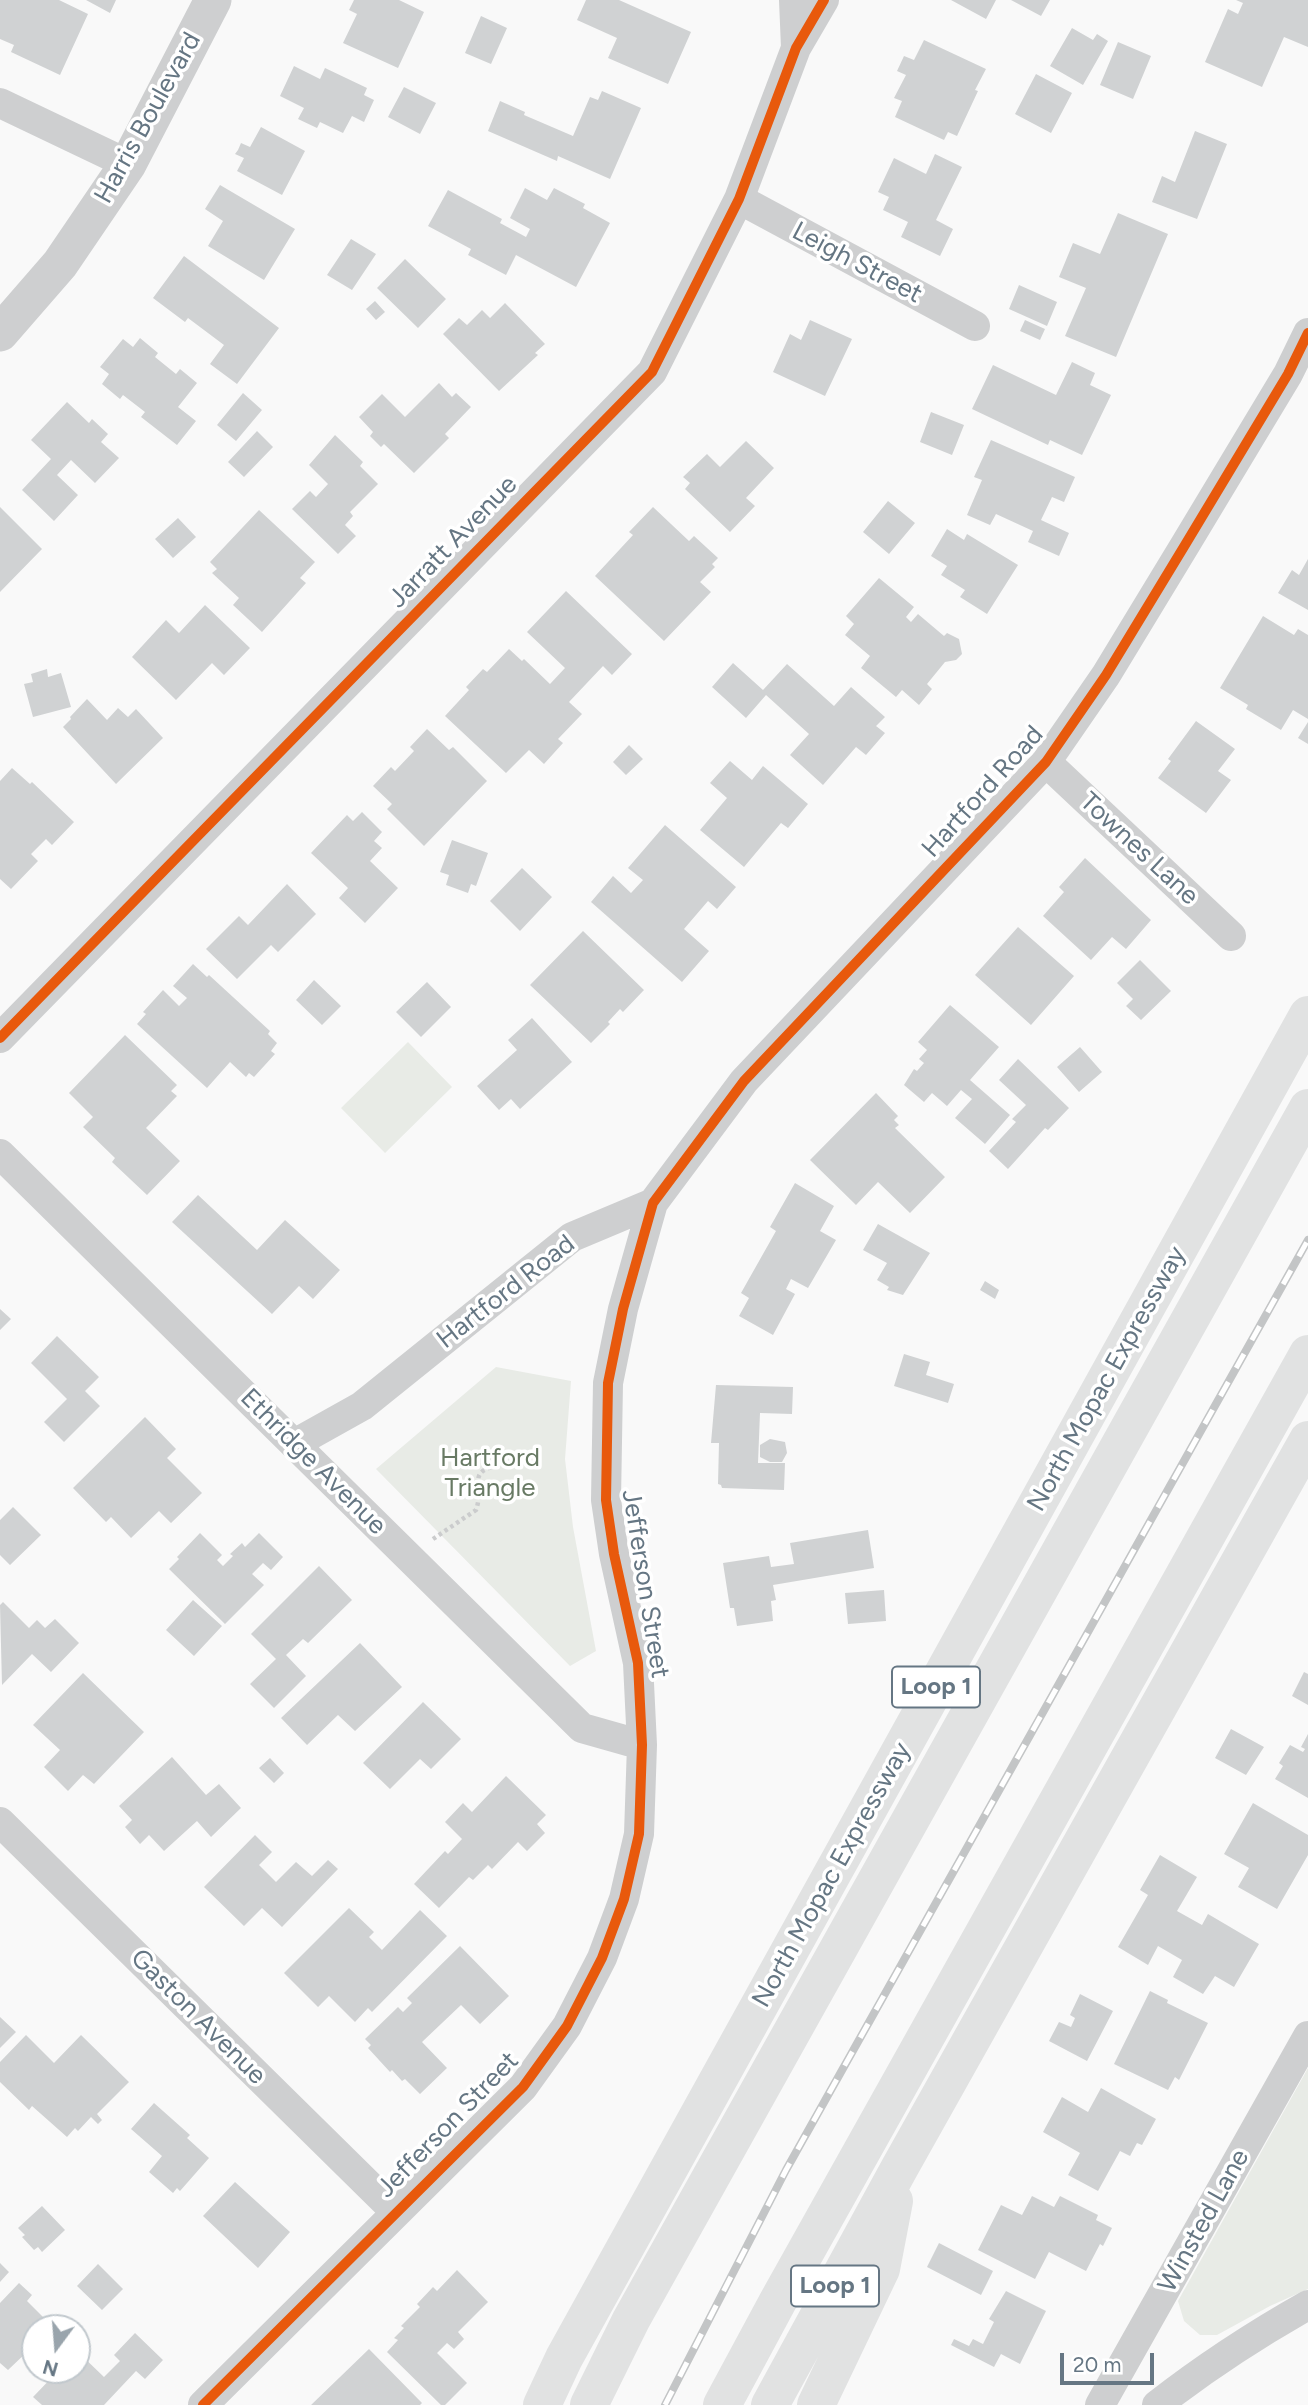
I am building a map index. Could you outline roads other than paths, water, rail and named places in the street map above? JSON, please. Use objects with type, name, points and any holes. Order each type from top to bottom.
[{"type":"highway","name":"North Mopac Expressway","points":[[542,2405],[564,2358],[1308,1015]]},
{"type":"highway","points":[[589,2405],[631,2320],[1308,1108]]},
{"type":"highway","points":[[722,2405],[1308,1354]]},
{"type":"highway","name":"Loop 1","points":[[770,2405],[1308,1440]]},
{"type":"highway","points":[[816,2405],[881,2269],[900,2168]]},
{"type":"highway","points":[[529,2405],[564,2358]]},
{"type":"street","name":"Harris Boulevard","points":[[0,333],[60,264],[128,164],[213,0]]},
{"type":"street","points":[[794,0],[796,48]]},
{"type":"street","name":"Jarratt Avenue","points":[[0,1038],[652,372],[739,200],[796,48],[824,0]]},
{"type":"street","points":[[0,103],[128,164]]},
{"type":"street","name":"Leigh Street","points":[[739,200],[975,326]]},
{"type":"street","name":"Hartford Road","points":[[294,1444],[362,1406],[572,1237],[653,1203],[744,1080],[1046,761],[1106,676],[1288,374],[1308,333]]},
{"type":"street","name":"Townes Lane","points":[[1046,761],[1231,936]]},
{"type":"street","name":"Ethridge Avenue","points":[[0,1154],[582,1728],[642,1745]]},
{"type":"street","name":"Jefferson Street","points":[[203,2405],[523,2087],[567,2026],[602,1958],[624,1899],[639,1834],[642,1745],[638,1663],[614,1555],[606,1500],[608,1383],[623,1309],[653,1203]]},
{"type":"street","name":"Gaston Avenue","points":[[0,1822],[396,2212]]},
{"type":"street","name":"Winsted Lane","points":[[1100,2405],[1308,2036]]},
{"type":"street","points":[[1157,2405],[1247,2339],[1308,2305]]},
{"type":"railway","points":[[665,2405],[786,2170],[1308,1240]]},
{"type":"park label","name":"Hartford Triangle","points":[[490,1473]]}]
